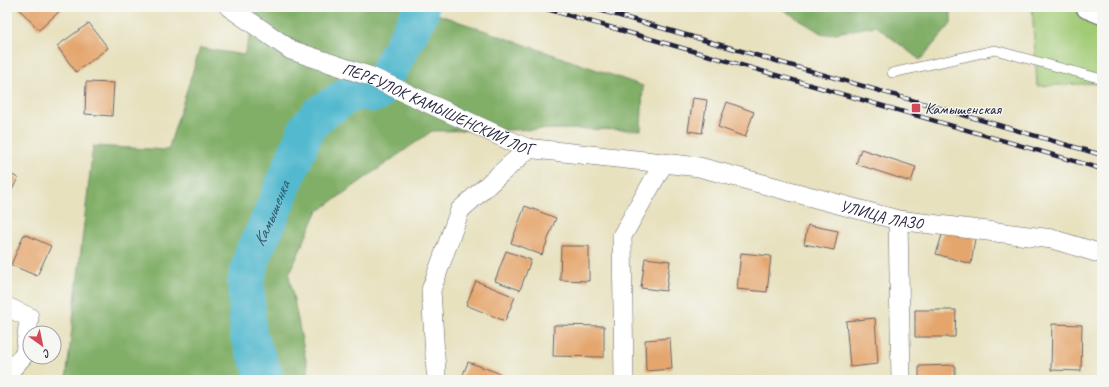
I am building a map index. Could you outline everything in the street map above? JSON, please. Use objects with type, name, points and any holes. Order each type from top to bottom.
[{"type":"highway","points":[[1088,7],[1102,13]]},
{"type":"street","name":"ПЕРЕУЛОК КАМЫШЕНСКИЙ ЛОГ","points":[[229,7],[292,50],[369,76],[519,145],[529,148],[663,164]]},
{"type":"street","points":[[436,372],[431,290],[460,210],[529,148]]},
{"type":"street","points":[[624,380],[622,236],[663,164]]},
{"type":"street","name":"УЛИЦА ЛАЗО","points":[[663,164],[698,167],[898,220],[1052,239],[1102,254]]},
{"type":"street","points":[[898,220],[901,380]]},
{"type":"street","points":[[7,306],[29,317],[25,354],[7,374]]},
{"type":"lane","points":[[892,73],[995,50],[1102,79]]},
{"type":"green space","points":[[259,7],[417,7],[643,86],[641,130],[572,129],[432,131],[317,212],[289,275],[310,380],[66,380],[93,146],[168,150],[200,48],[244,55]]},
{"type":"green space","points":[[775,7],[951,7],[951,24],[920,60],[876,26],[824,35],[782,9]]},
{"type":"green space","points":[[1032,7],[1102,7],[1102,83],[1037,86]]},
{"type":"building","points":[[64,7],[39,30],[18,8]]},
{"type":"building","points":[[89,23],[108,48],[76,72],[57,46]]},
{"type":"building","points":[[86,82],[114,83],[112,116],[85,114]]},
{"type":"building","points":[[693,98],[707,100],[702,133],[688,131]]},
{"type":"building","points":[[727,102],[754,112],[745,137],[718,127]]},
{"type":"building","points":[[861,149],[916,167],[911,182],[856,164]]},
{"type":"building","points":[[7,172],[18,178],[7,200]]},
{"type":"building","points":[[525,206],[556,218],[542,255],[511,243]]},
{"type":"building","points":[[808,225],[838,231],[834,250],[804,244]]},
{"type":"building","points":[[945,226],[976,233],[971,264],[936,254]]},
{"type":"building","points":[[24,234],[51,246],[37,276],[11,265]]},
{"type":"building","points":[[561,246],[589,246],[589,281],[560,280]]},
{"type":"building","points":[[506,251],[531,260],[520,290],[495,281]]},
{"type":"building","points":[[741,253],[771,256],[767,292],[737,289]]},
{"type":"building","points":[[645,258],[670,261],[666,291],[641,288]]},
{"type":"building","points":[[476,281],[515,297],[505,321],[466,305]]},
{"type":"building","points":[[915,310],[956,310],[955,337],[915,337]]},
{"type":"building","points":[[875,318],[878,364],[850,367],[846,321]]},
{"type":"building","points":[[1052,324],[1082,325],[1081,371],[1051,370]]},
{"type":"building","points":[[554,325],[604,326],[604,357],[553,356]]},
{"type":"building","points":[[670,338],[672,369],[646,371],[645,340]]},
{"type":"building","points":[[468,362],[504,375],[502,380],[461,380]]},
{"type":"building","points":[[955,365],[955,380],[919,380],[919,366]]},
{"type":"waterway","name":"Камышенка","points":[[388,72],[420,13]]},
{"type":"waterway","name":"Камышенка","points":[[266,380],[248,334],[246,281],[253,253],[266,227],[307,128],[318,115],[348,95],[357,92],[377,93]]},
{"type":"railway","points":[[540,7],[1102,169]]},
{"type":"railway","points":[[589,7],[1102,155]]},
{"type":"place","name":"Камышенская","points":[[916,108]]}]
